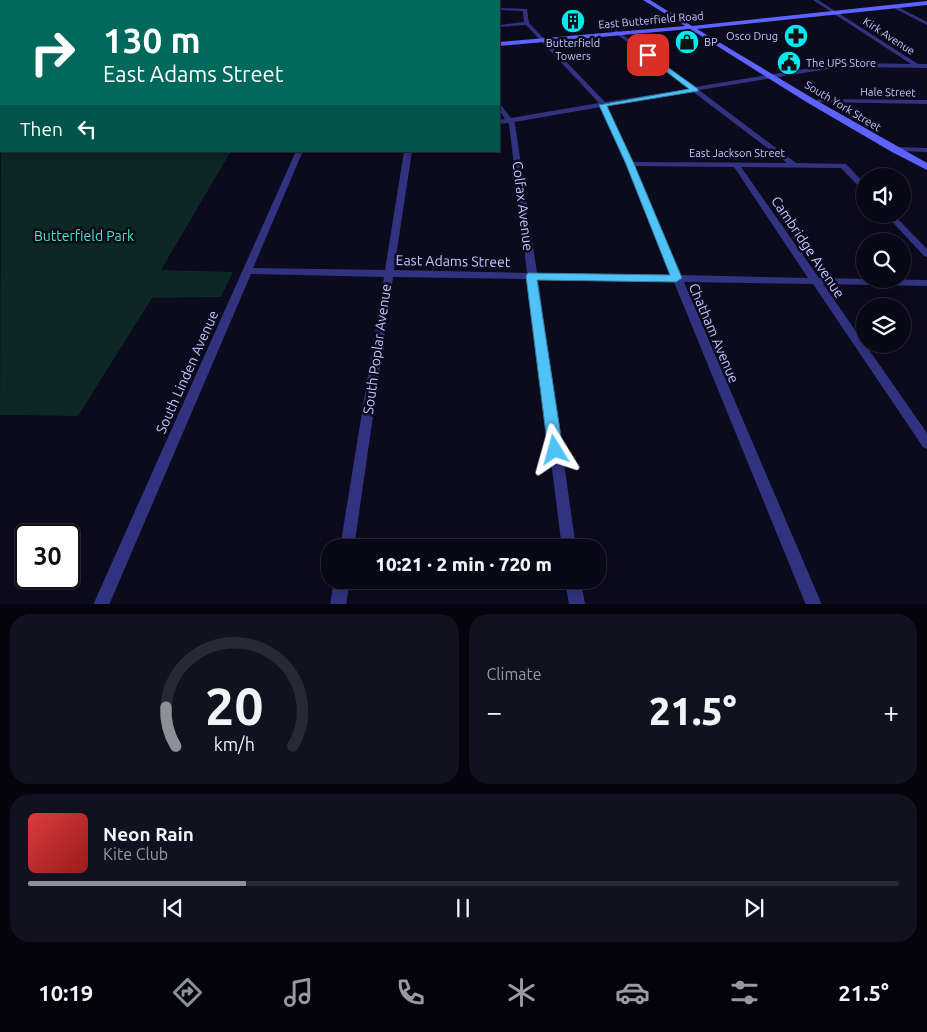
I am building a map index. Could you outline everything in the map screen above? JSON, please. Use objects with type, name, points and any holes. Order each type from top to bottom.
[{"type":"main road","points":[[646,0],[692,26]]},
{"type":"main road","points":[[654,0],[692,26]]},
{"type":"main road","name":"East Butterfield Road","points":[[500,44],[927,3]]},
{"type":"main road","name":"East Butterfield Road","points":[[618,32],[672,29],[747,18],[752,20]]},
{"type":"main road","points":[[672,29],[692,26]]},
{"type":"main road","name":"South York Street","points":[[692,26],[895,150],[905,153]]},
{"type":"main road","name":"South York Street","points":[[776,77],[927,167]]},
{"type":"street","name":"Kirk Avenue","points":[[815,0],[927,72]]},
{"type":"street","points":[[894,6],[927,24]]},
{"type":"street","points":[[500,9],[525,10],[527,24],[500,26]]},
{"type":"street","name":"Chatham Avenue","points":[[527,24],[545,39],[603,105],[630,164],[676,278],[814,604]]},
{"type":"street","points":[[618,32],[794,165]]},
{"type":"street","points":[[504,122],[841,66],[927,66]]},
{"type":"street","name":"Hale Street","points":[[819,101],[927,102]]},
{"type":"street","name":"Colfax Avenue","points":[[500,109],[504,122],[512,124],[568,539]]},
{"type":"street","points":[[905,153],[927,150]]},
{"type":"street","name":"South Linden Avenue","points":[[101,604],[300,152]]},
{"type":"street","name":"South Poplar Avenue","points":[[348,539],[408,152]]},
{"type":"street","name":"East Jackson Street","points":[[630,164],[843,166],[856,179]]},
{"type":"street","name":"Cambridge Avenue","points":[[736,165],[927,442]]},
{"type":"street","points":[[898,223],[927,254]]},
{"type":"street","name":"East Adams Street","points":[[248,271],[927,283]]},
{"type":"street","points":[[338,604],[340,589]]},
{"type":"street","points":[[574,589],[576,604]]},
{"type":"green space","name":"Butterfield Park","points":[[1,152],[230,152],[161,270],[233,272],[221,297],[152,298],[78,416],[0,415]]},
{"type":"place","name":"Butterfield Towers","points":[[573,21]]},
{"type":"place","name":"Osco Drug","points":[[796,36]]},
{"type":"place","name":"BP","points":[[687,42]]},
{"type":"place","name":"The UPS Store","points":[[789,63]]},
{"type":"route","points":[[555,450],[532,276],[676,278],[630,164],[603,105],[695,90],[648,55]]}]
